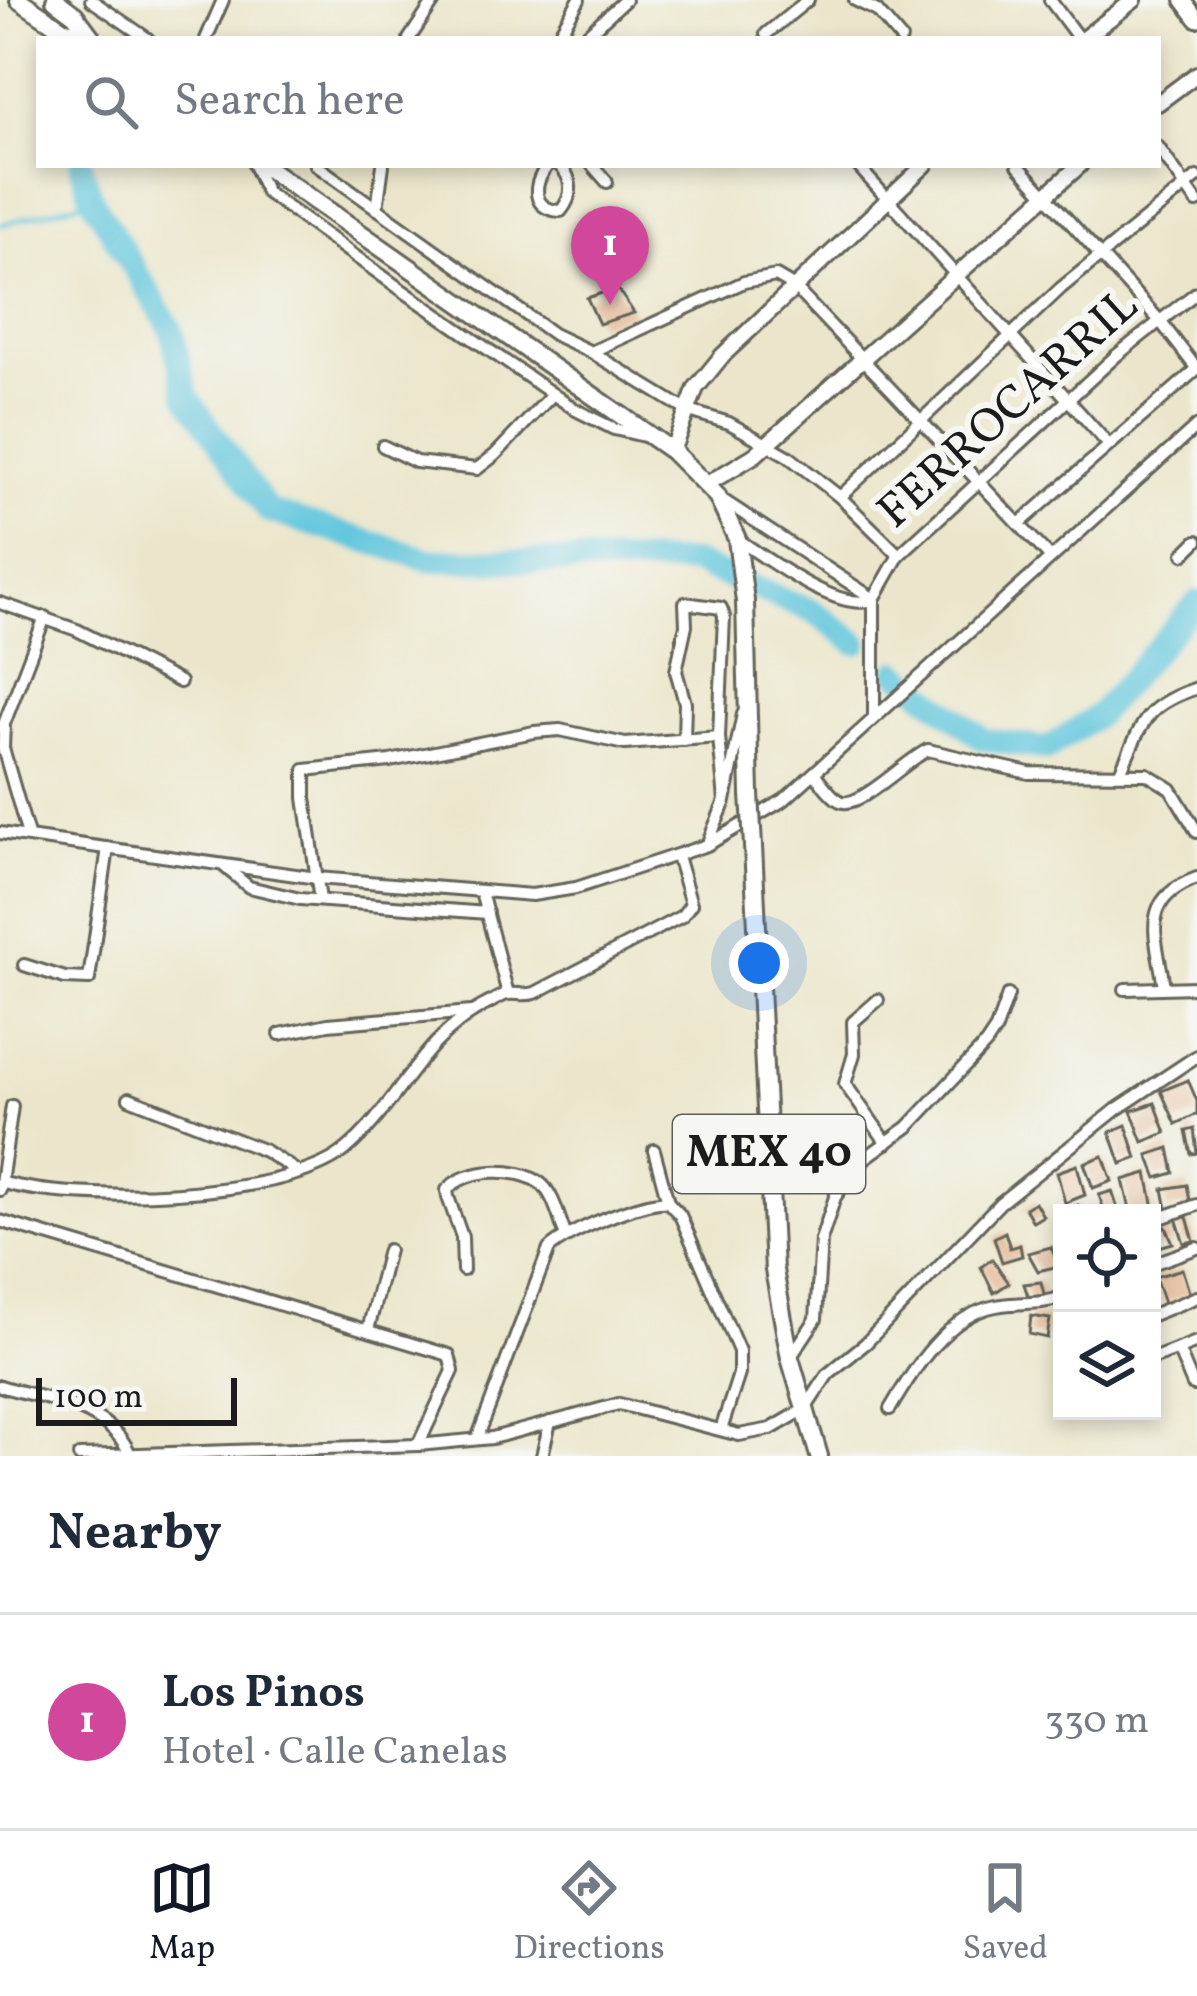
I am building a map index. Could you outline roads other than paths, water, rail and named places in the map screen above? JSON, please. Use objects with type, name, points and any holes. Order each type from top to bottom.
[{"type":"main road","points":[[19,0],[78,11]]},
{"type":"main road","points":[[55,0],[78,11],[88,36]]},
{"type":"main road","name":"MEX 40","points":[[262,168],[672,451],[712,490],[737,539],[745,601],[771,1229],[790,1358],[819,1456]]},
{"type":"street","points":[[207,36],[224,0]]},
{"type":"street","points":[[411,36],[434,0]]},
{"type":"street","points":[[558,36],[579,0]]},
{"type":"street","points":[[585,36],[625,0]]},
{"type":"street","points":[[766,34],[808,0]]},
{"type":"street","points":[[854,0],[877,11],[898,36]]},
{"type":"street","points":[[1050,0],[1079,36]]},
{"type":"street","points":[[1085,36],[1134,0]]},
{"type":"street","points":[[1183,0],[1197,20]]},
{"type":"street","points":[[78,11],[140,36]]},
{"type":"street","points":[[1161,102],[1197,74]]},
{"type":"street","points":[[1161,151],[1197,202]]},
{"type":"street","points":[[259,168],[266,192],[552,395],[614,429],[653,438]]},
{"type":"street","points":[[320,168],[553,334],[686,410],[730,423],[768,443],[840,497],[898,554]]},
{"type":"street","points":[[377,208],[383,168]]},
{"type":"street","points":[[546,168],[536,189],[538,202],[547,210],[561,211],[570,200],[570,184],[561,168]]},
{"type":"street","points":[[595,168],[607,182]]},
{"type":"street","points":[[860,168],[1108,444]]},
{"type":"street","points":[[672,451],[704,376],[886,197],[922,168]]},
{"type":"street","points":[[1019,524],[1197,369],[1160,321],[1021,168]]},
{"type":"street","points":[[737,539],[840,600],[867,604],[874,599],[712,490],[1076,168]]},
{"type":"street","points":[[840,497],[1099,255],[1197,177]]},
{"type":"street","points":[[529,214],[538,202]]},
{"type":"street","points":[[591,352],[744,282],[776,276],[793,286],[1050,556]]},
{"type":"street","name":"FERROCARRIL","points":[[874,718],[874,599],[898,554],[1067,400],[1197,292]]},
{"type":"street","points":[[383,446],[416,462],[476,469],[552,395]]},
{"type":"street","points":[[0,833],[317,878],[532,895],[562,892],[677,856],[754,820],[814,772],[1197,426]]},
{"type":"street","points":[[1184,554],[1197,541]]},
{"type":"street","points":[[0,603],[45,616],[180,682]]},
{"type":"street","points":[[684,740],[685,703],[676,671],[686,625],[685,603],[721,608],[719,737],[725,800]]},
{"type":"street","points":[[28,836],[3,748],[4,724],[45,616]]},
{"type":"street","points":[[1120,772],[1150,712],[1167,698],[1197,688]]},
{"type":"street","points":[[707,844],[725,800],[747,706]]},
{"type":"street","points":[[320,900],[305,770],[390,761],[534,732],[560,730],[625,744],[719,737]]},
{"type":"street","points":[[814,772],[846,804],[860,800],[928,750],[1030,773],[1147,774],[1161,779],[1180,801],[1197,832]]},
{"type":"street","points":[[24,965],[89,979],[108,848]]},
{"type":"street","points":[[12,1106],[1,1186],[89,1195],[241,1186],[298,1172],[348,1148],[427,1050],[474,1011],[508,994],[535,993],[682,916],[691,904],[677,856]]},
{"type":"street","points":[[225,867],[262,892],[487,913]]},
{"type":"street","points":[[1164,988],[1156,910],[1168,890],[1197,878]]},
{"type":"street","points":[[390,906],[391,884]]},
{"type":"street","points":[[481,892],[508,994]]},
{"type":"street","points":[[1125,988],[1197,987]]},
{"type":"street","points":[[790,1358],[816,1319],[820,1240],[828,1210],[852,1171],[908,1127],[986,1044],[1007,995]]},
{"type":"street","points":[[878,1000],[853,1022],[854,1054],[845,1084],[886,1143]]},
{"type":"street","points":[[280,1034],[328,1024],[474,1011]]},
{"type":"street","points":[[79,1456],[418,1445],[514,1434],[619,1404],[739,1435],[758,1433],[805,1409],[828,1374],[866,1343],[1000,1203],[1117,1109],[1197,1056]]},
{"type":"street","points":[[129,1098],[265,1151],[298,1172]]},
{"type":"street","points":[[654,1150],[668,1202],[680,1214],[740,1351],[739,1374],[721,1430]]},
{"type":"street","points":[[464,1270],[462,1237],[447,1190],[456,1180],[486,1173],[535,1180],[548,1191],[566,1236]]},
{"type":"street","points":[[477,1439],[542,1258],[566,1236],[650,1203],[668,1202]]},
{"type":"street","points":[[1161,1218],[1197,1205]]},
{"type":"street","points":[[0,1221],[441,1351],[453,1363],[452,1375],[418,1445]]},
{"type":"street","points":[[1161,1261],[1197,1248]]},
{"type":"street","points":[[368,1330],[388,1250]]},
{"type":"street","points":[[1160,1312],[1197,1297]]},
{"type":"street","points":[[890,1409],[921,1361],[949,1332],[986,1308],[1053,1301]]},
{"type":"street","points":[[1045,1304],[1057,1312]]},
{"type":"street","points":[[1161,1356],[1197,1342]]},
{"type":"street","points":[[1178,1349],[1193,1384]]},
{"type":"street","points":[[0,1386],[103,1419],[123,1437],[130,1454]]},
{"type":"street","points":[[542,1456],[550,1422]]},
{"type":"waterway","points":[[82,168],[92,199],[171,329],[187,396],[268,511],[430,560],[693,563],[815,612],[857,643]]},
{"type":"waterway","points":[[0,225],[92,199]]},
{"type":"waterway","points":[[897,672],[983,739],[1047,749],[1098,715],[1197,602]]},
{"type":"place","name":"Los Pinos","points":[[610,305]]}]
